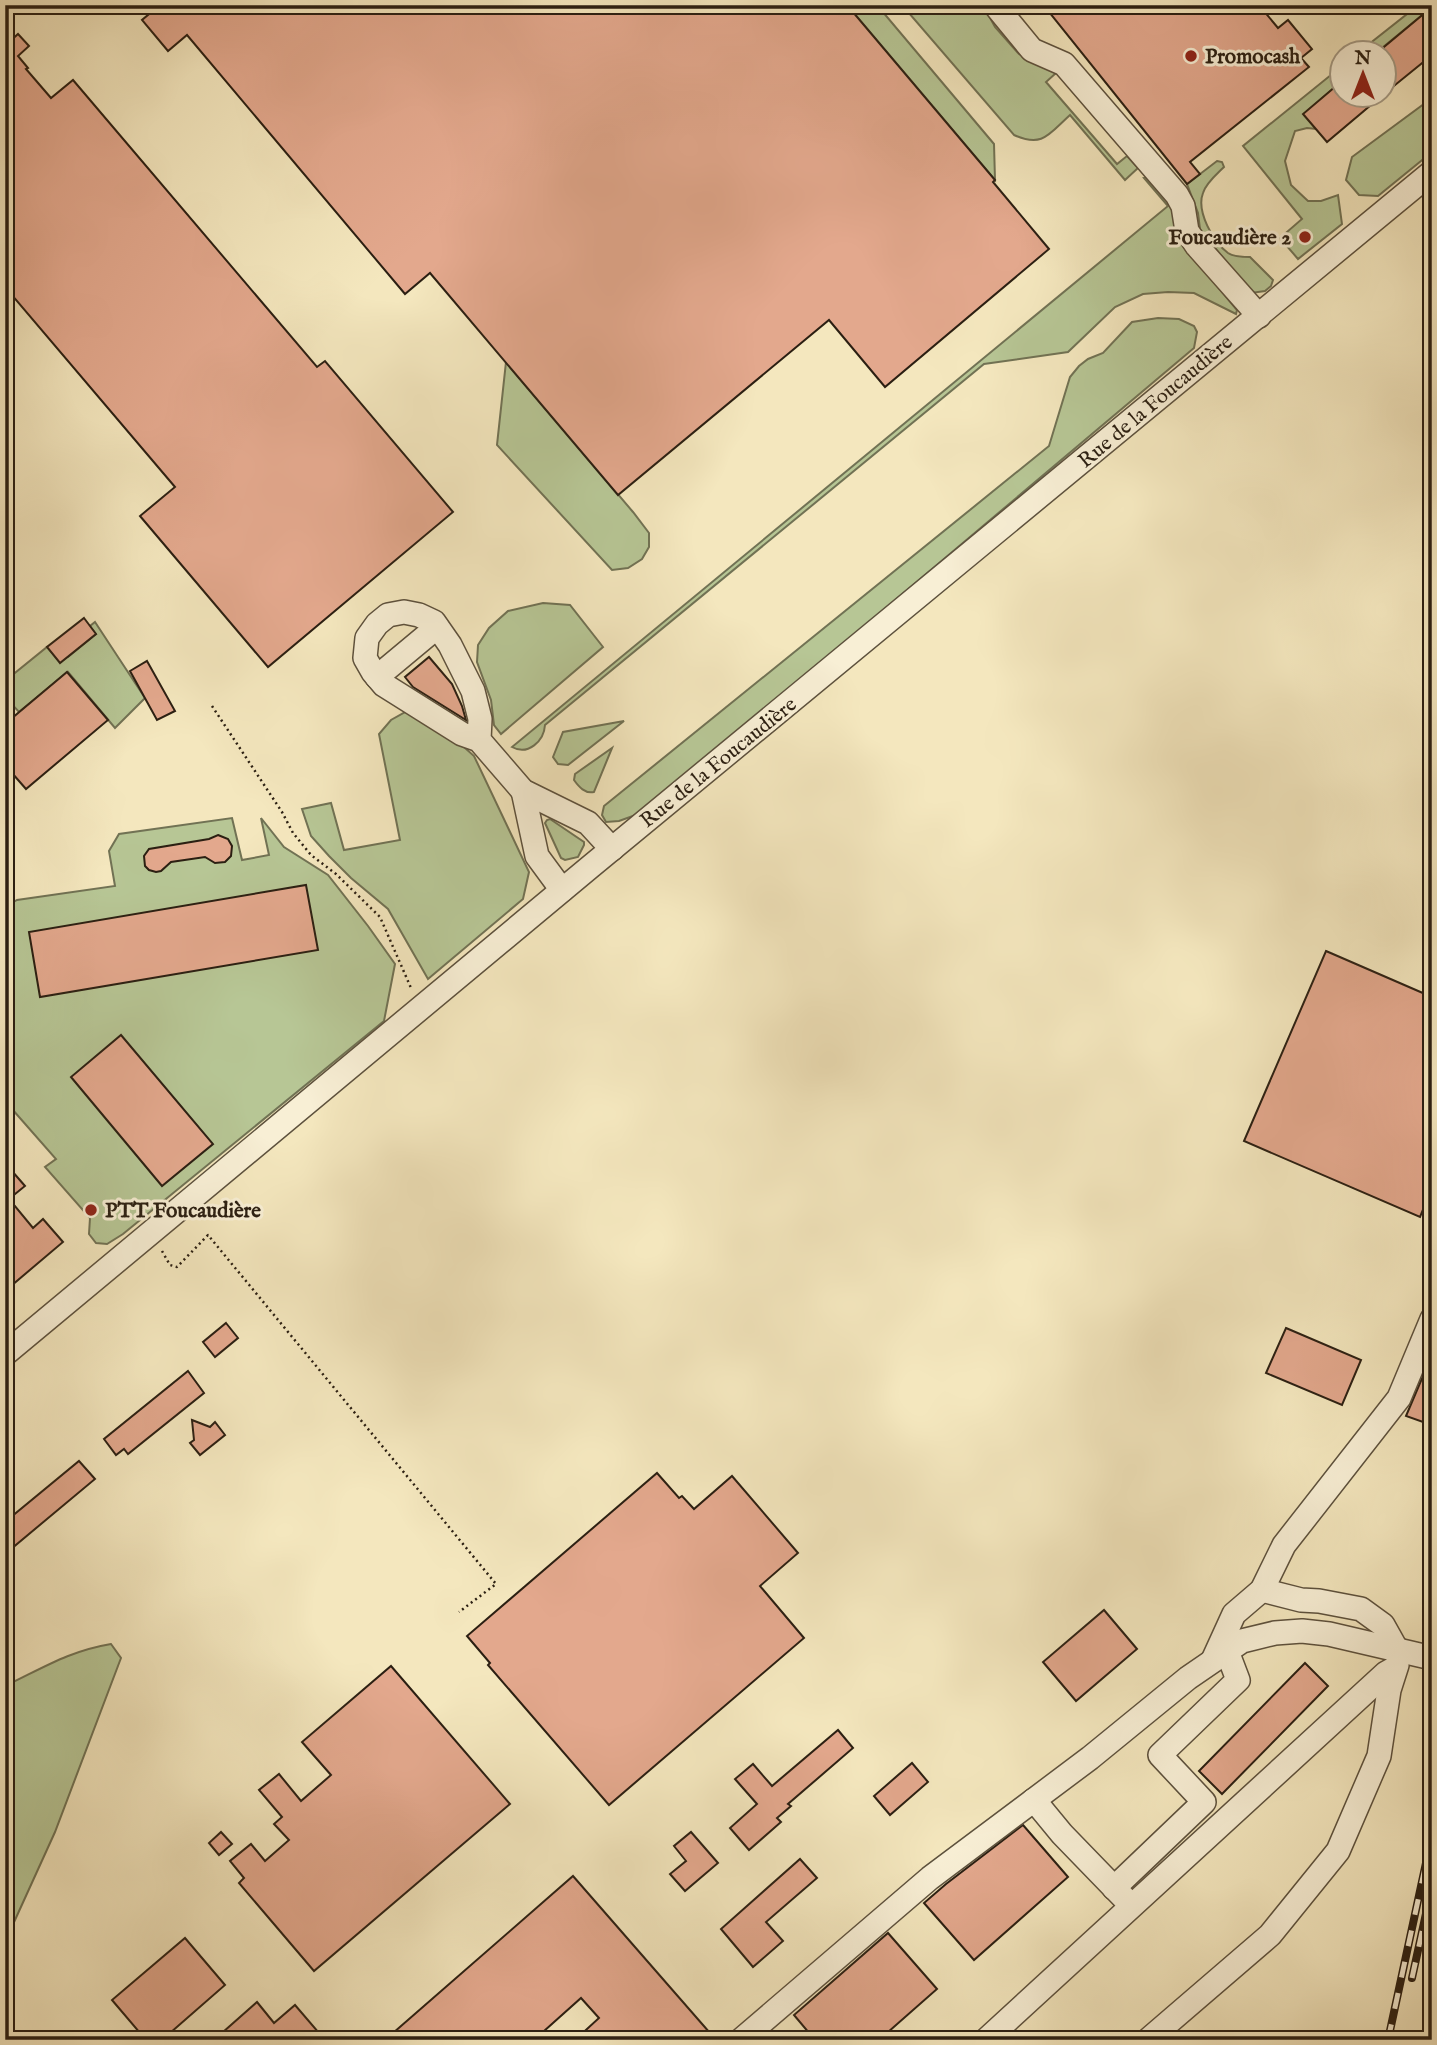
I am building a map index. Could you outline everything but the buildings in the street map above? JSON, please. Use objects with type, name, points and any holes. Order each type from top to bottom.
[{"type":"street","points":[[995,5],[1032,50],[1064,64],[1168,185],[1183,206],[1187,230],[1197,246],[1259,316]]},
{"type":"street","name":"Rue de la Foucaudière","points":[[5,1354],[1432,172]]},
{"type":"street","points":[[480,740],[480,719],[473,691],[450,645],[434,622],[404,612],[388,615],[367,638],[365,658],[384,685],[439,721],[480,740],[523,791],[588,823],[612,849]]},
{"type":"street","points":[[377,677],[437,627]]},
{"type":"street","points":[[523,791],[537,856],[562,890]]},
{"type":"street","points":[[1220,1656],[1234,1614],[1262,1590],[1284,1545],[1399,1398],[1432,1319]]},
{"type":"street","points":[[1148,2040],[1270,1936],[1338,1852],[1379,1756],[1388,1690],[1398,1656],[1383,1625],[1361,1609],[1301,1600],[1262,1590]]},
{"type":"street","points":[[741,2040],[930,1878],[1090,1758],[1188,1678],[1242,1641],[1275,1633],[1302,1631],[1329,1634],[1398,1656],[1430,1658]]},
{"type":"street","points":[[1114,1888],[1204,1802],[1160,1755],[1238,1680],[1220,1656]]},
{"type":"street","points":[[986,2040],[1386,1673],[1398,1656]]},
{"type":"street","points":[[1034,1800],[1131,1907]]},
{"type":"path","points":[[1395,5],[1399,11]]},
{"type":"path","points":[[212,706],[293,833],[311,855],[336,874],[380,917],[407,975],[418,1010]]},
{"type":"path","points":[[152,1233],[170,1265],[177,1267],[208,1235],[496,1584],[459,1612]]},
{"type":"green space","points":[[847,5],[877,5],[994,144],[995,180]]},
{"type":"green space","points":[[902,5],[983,5],[995,27],[1019,54],[1056,73],[1046,82],[1117,164],[1127,156],[1138,168],[1125,180],[1070,115],[1045,137],[1032,140],[1014,135]]},
{"type":"green space","points":[[1405,5],[1432,5],[1394,38],[1377,38],[1407,14]]},
{"type":"green space","points":[[1328,77],[1328,93],[1304,114],[1317,129],[1295,131],[1285,161],[1291,185],[1308,201],[1321,201],[1338,195],[1342,224],[1298,259],[1280,238],[1302,219],[1243,146]]},
{"type":"green space","points":[[1432,98],[1432,152],[1378,196],[1359,195],[1346,180],[1352,157]]},
{"type":"green space","points":[[1217,161],[1222,162],[1224,167],[1204,189],[1201,200],[1207,226],[1228,253],[1250,257],[1273,280],[1265,291],[1251,293],[1200,229],[1198,213],[1187,184]]},
{"type":"green space","points":[[1152,177],[1163,186],[1189,252],[1237,310],[1236,314],[1194,293],[1143,294],[1115,307],[1068,352],[984,364],[545,725],[542,736],[534,745],[524,750],[512,747],[1168,206],[1144,178]]},
{"type":"green space","points":[[1158,318],[1179,319],[1194,326],[1197,332],[1194,348],[644,812],[619,821],[606,822],[602,815],[604,806],[1049,446],[1070,377],[1079,366],[1103,353],[1132,322]]},
{"type":"green space","points":[[506,362],[649,533],[649,547],[642,559],[628,568],[612,570],[497,445]]},
{"type":"green space","points":[[543,603],[570,605],[603,647],[501,734],[494,725],[491,700],[477,662],[478,645],[489,628],[508,611]]},
{"type":"green space","points":[[95,622],[145,698],[115,728],[68,672],[19,712],[5,697],[5,681],[47,647],[54,655],[61,650],[68,657],[96,634],[90,626]]},
{"type":"green space","points":[[409,710],[455,739],[474,756],[529,872],[523,899],[428,979],[388,909],[351,878],[311,836],[302,809],[331,803],[344,850],[400,840],[379,734],[391,720]]},
{"type":"green space","points":[[624,721],[568,765],[558,764],[553,757],[563,732]]},
{"type":"green space","points":[[612,748],[594,792],[582,789],[574,780],[575,774]]},
{"type":"green space","points":[[232,818],[242,860],[269,855],[261,818],[284,847],[328,875],[368,926],[395,964],[384,1021],[123,1234],[107,1244],[96,1243],[89,1234],[90,1218],[45,1167],[56,1159],[5,1101],[5,907],[17,900],[115,886],[109,851],[119,834]]},
{"type":"green space","points":[[550,819],[584,842],[578,857],[565,860],[561,858],[545,823]]},
{"type":"green space","points":[[111,1644],[121,1658],[55,1832],[5,1942],[5,1686],[69,1656]]},
{"type":"railway","points":[[1388,2040],[1432,1835]]},
{"type":"railway","points":[[1412,1978],[1432,1886]]},
{"type":"place","name":"Promocash","points":[[1191,56]]},
{"type":"place","name":"Foucaudière 2","points":[[1305,237]]},
{"type":"place","name":"PTT Foucaudière","points":[[91,1210]]}]
